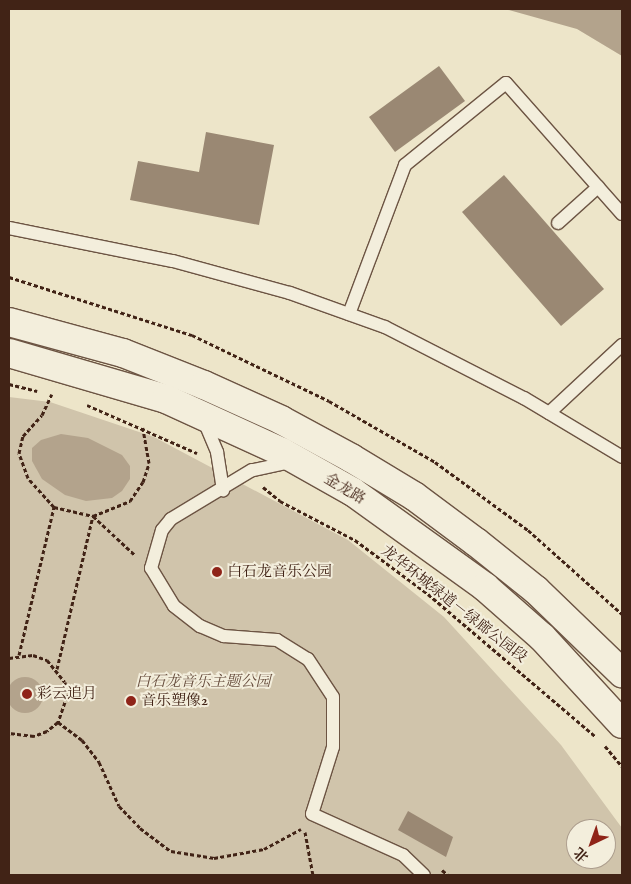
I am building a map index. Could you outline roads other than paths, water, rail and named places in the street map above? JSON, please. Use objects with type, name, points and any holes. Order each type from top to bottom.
[{"type":"main road","name":"金龙路","points":[[9,322],[123,353],[204,384],[281,420],[350,458],[414,496],[476,542],[536,590],[622,673]]},
{"type":"main road","name":"金龙路","points":[[9,353],[96,376],[191,409],[300,462],[423,540],[485,587],[542,637],[622,724]]},
{"type":"lane","points":[[350,314],[405,165],[506,83],[622,214]]},
{"type":"lane","points":[[558,223],[598,187]]},
{"type":"lane","points":[[9,228],[173,261],[350,314],[386,327],[549,414],[622,457]]},
{"type":"lane","points":[[549,414],[622,345]]},
{"type":"lane","points":[[191,409],[211,434],[223,491]]},
{"type":"lane","points":[[300,462],[252,470],[223,491],[171,519],[162,530],[150,568],[174,606],[200,626],[224,636],[277,640],[308,659],[333,697],[332,746],[312,814],[403,855],[424,875]]},
{"type":"place","name":"白石龙音乐公园","points":[[217,572]]},
{"type":"place","name":"彩云追月","points":[[27,694]]},
{"type":"place","name":"音乐塑像2","points":[[131,701]]},
{"type":"park label","name":"白石龙音乐主题公园","points":[[203,682]]}]
